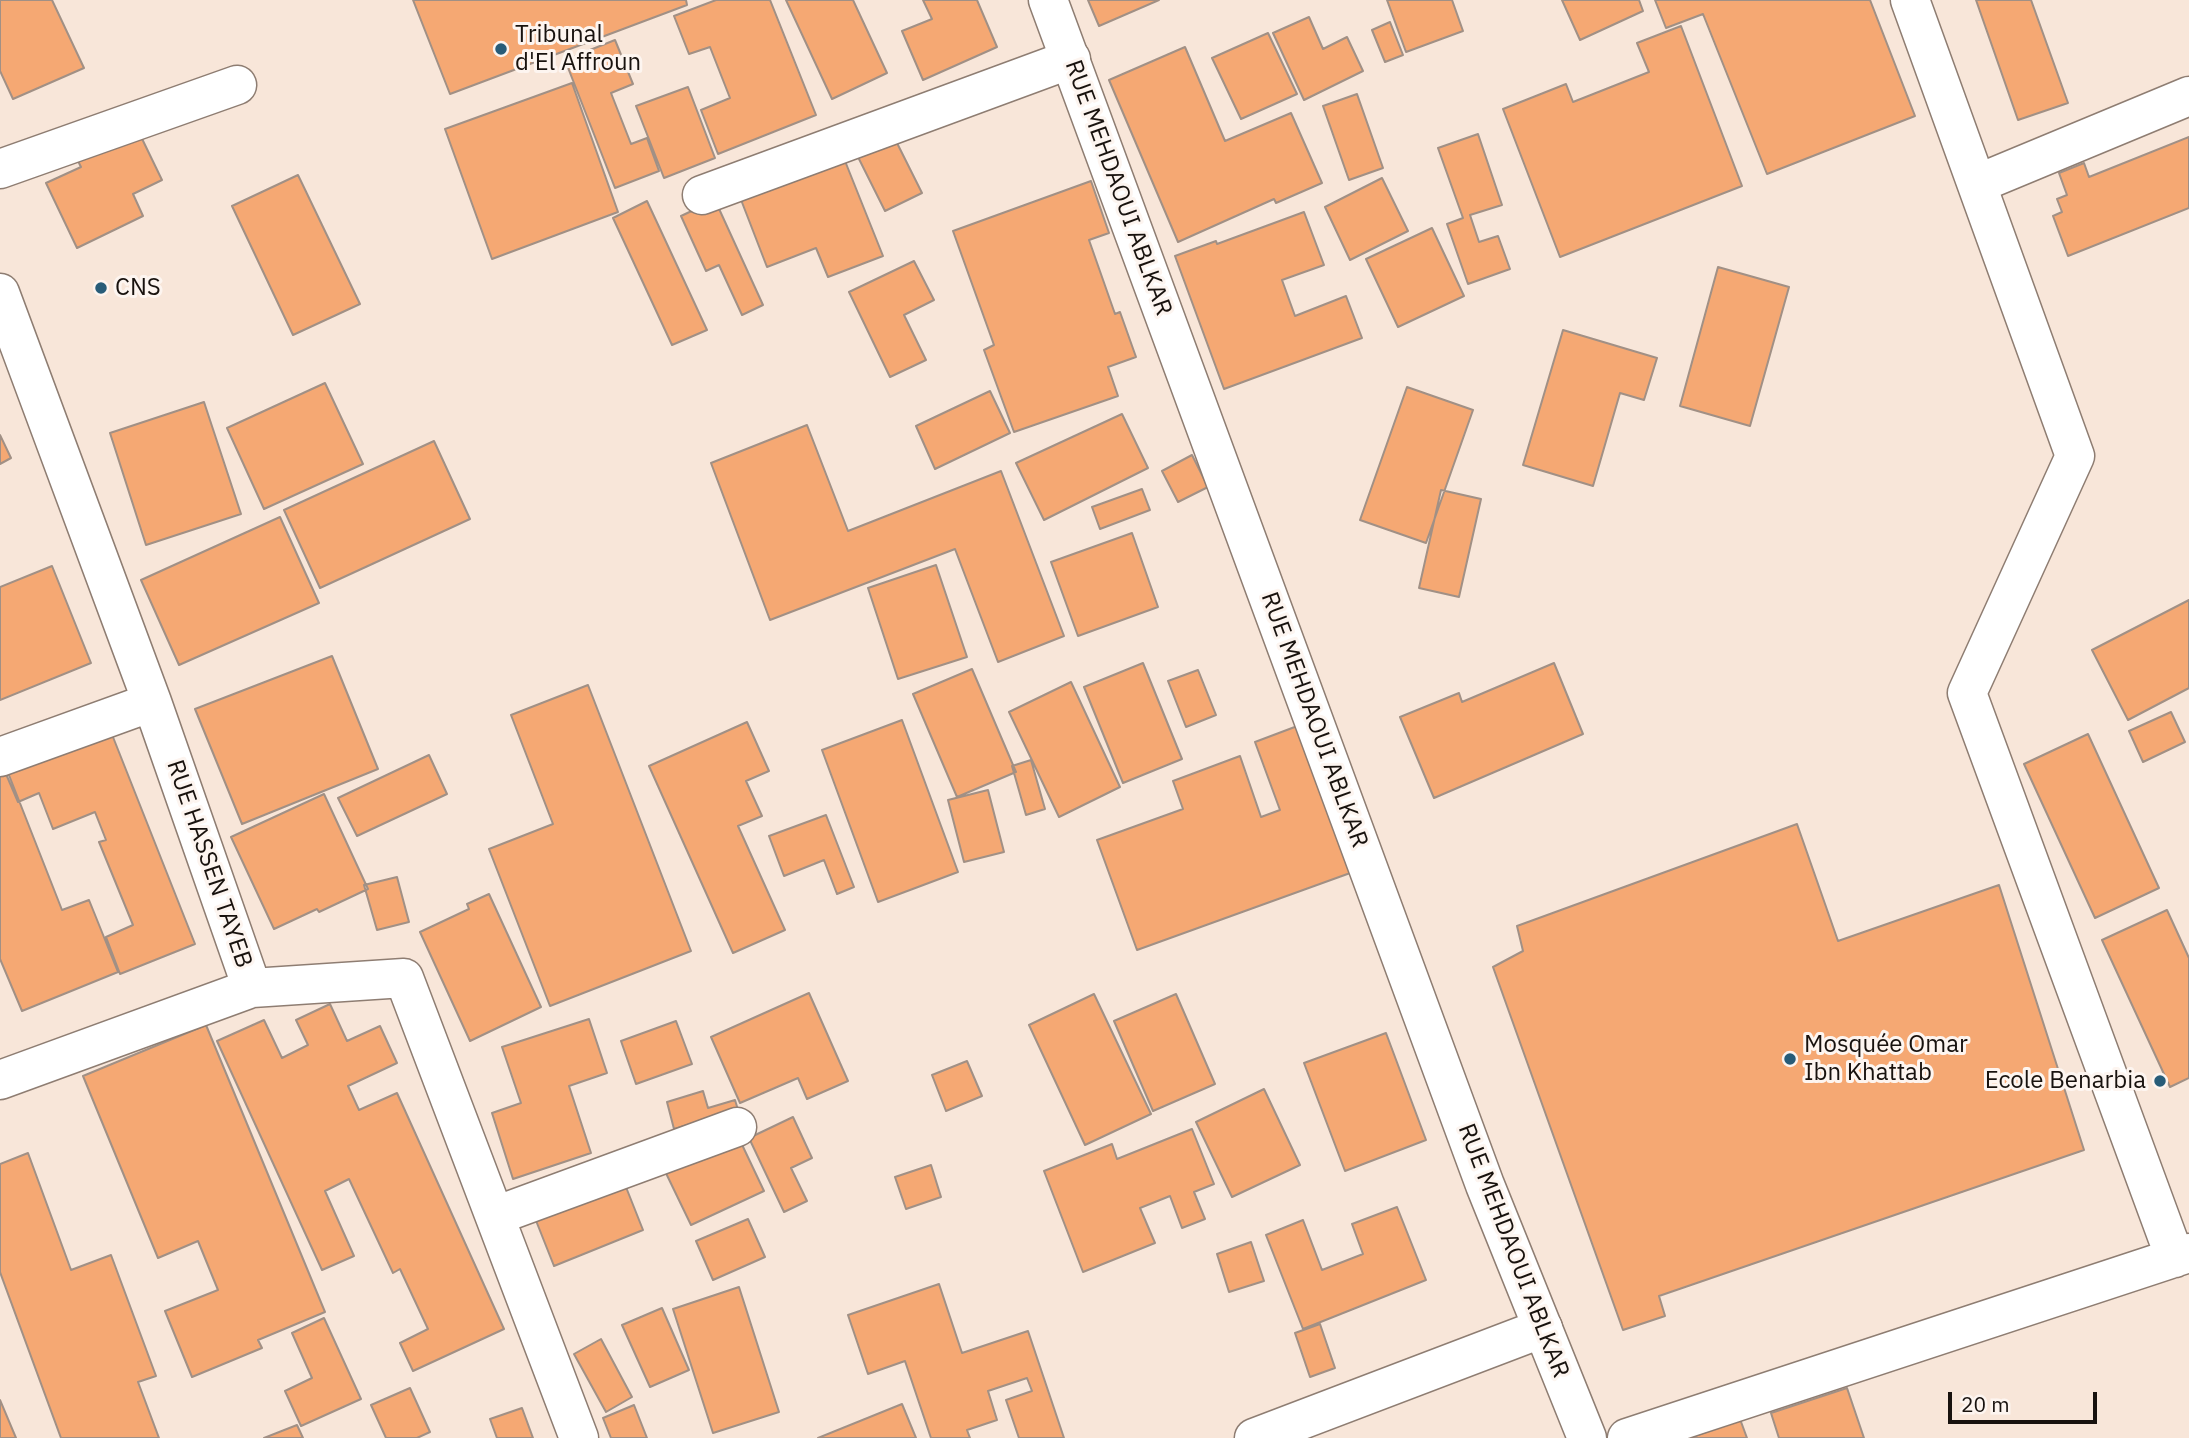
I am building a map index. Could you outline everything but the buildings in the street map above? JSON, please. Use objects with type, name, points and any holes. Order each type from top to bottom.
[{"type":"street","name":"RUE MEHDAOUI ABLKAR","points":[[1048,0],[1480,1172],[1587,1438]]},
{"type":"street","points":[[1627,1438],[2182,1256],[1968,692],[2076,456],[1910,0]]},
{"type":"street","points":[[702,195],[1071,59]]},
{"type":"street","points":[[0,169],[237,85]]},
{"type":"street","points":[[1977,184],[2189,96]]},
{"type":"street","name":"RUE HASSEN TAYEB","points":[[0,293],[152,702],[252,988],[404,978],[579,1438]]},
{"type":"street","points":[[0,757],[152,702]]},
{"type":"street","points":[[0,1080],[252,988]]},
{"type":"street","points":[[495,1216],[737,1128]]},
{"type":"street","points":[[1254,1438],[1543,1328]]},
{"type":"place","name":"Tribunal d'El Affroun","points":[[501,49]]},
{"type":"place","name":"CNS","points":[[101,288]]},
{"type":"place","name":"Mosquée Omar Ibn Khattab","points":[[1790,1059]]},
{"type":"place","name":"Ecole Benarbia","points":[[2160,1081]]}]
